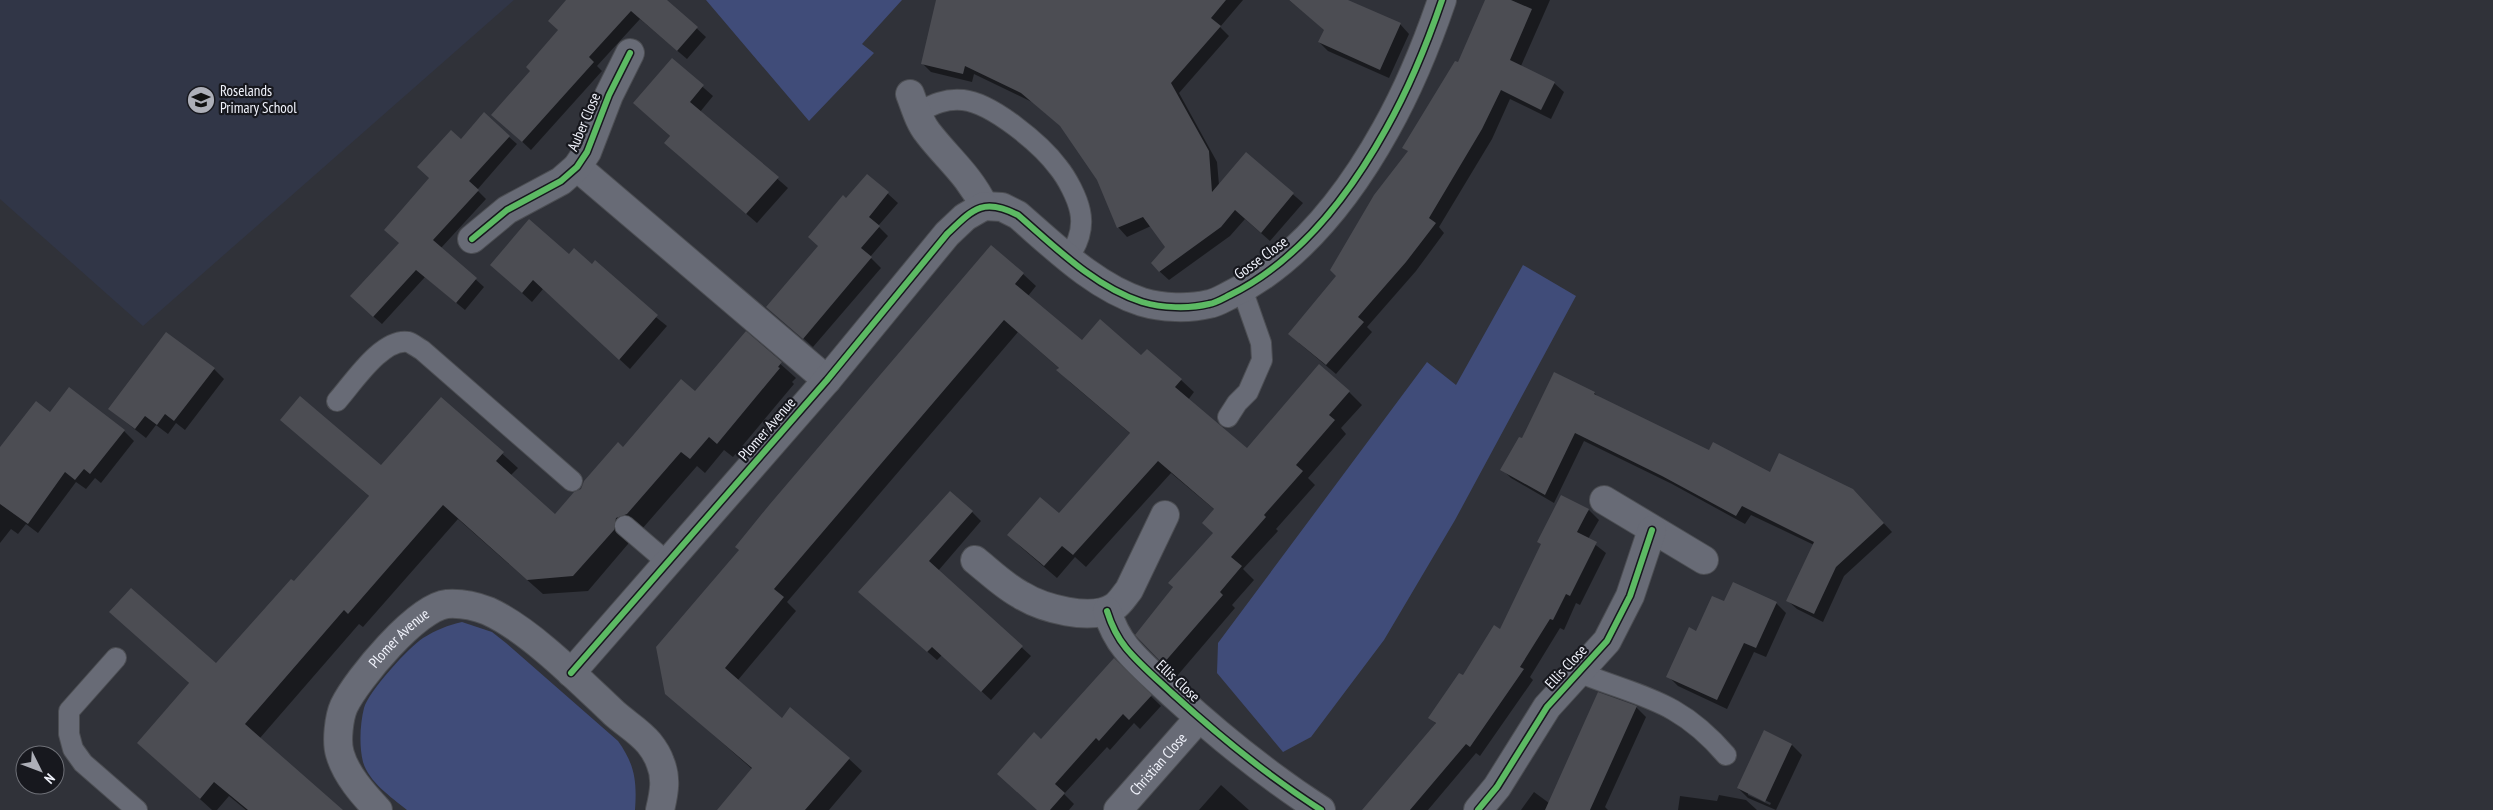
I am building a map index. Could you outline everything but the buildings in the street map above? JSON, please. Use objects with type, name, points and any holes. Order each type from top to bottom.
[{"type":"street","name":"Gosse Close","points":[[984,206],[1002,207],[1018,216],[1068,258],[1104,284],[1142,302],[1176,307],[1210,304],[1242,289],[1271,270],[1298,246],[1329,213],[1363,168],[1387,128],[1412,77],[1442,0]]},
{"type":"street","name":"Auber Close","points":[[472,239],[507,210],[561,181],[577,167],[587,152],[609,95],[630,53]]},
{"type":"street","points":[[913,103],[927,132],[974,185],[984,206]]},
{"type":"street","name":"Auber Close","points":[[577,167],[827,380]]},
{"type":"street","name":"Plomer Avenue","points":[[571,673],[827,380],[947,234],[965,217],[984,206]]},
{"type":"street","points":[[1604,500],[1704,560]]},
{"type":"street","points":[[975,560],[1021,595],[1042,606],[1086,613],[1107,611],[1115,607],[1129,590],[1165,515]]},
{"type":"street","name":"Ellis Close","points":[[1478,810],[1498,787],[1547,707],[1607,642],[1633,589],[1652,530]]},
{"type":"street","name":"Plomer Avenue","points":[[378,810],[360,792],[339,753],[340,726],[344,706],[385,650],[412,623],[427,612],[445,604],[464,604],[488,611],[520,631],[571,673],[649,743],[660,762],[665,778],[660,810]]},
{"type":"street","name":"Ellis Close","points":[[1107,611],[1114,628],[1126,648],[1199,718],[1265,770],[1321,810]]},
{"type":"street","name":"Christian Close","points":[[1118,810],[1199,718]]},
{"type":"lane","points":[[913,103],[964,100],[985,107],[1005,119],[1033,142],[1058,167],[1071,188],[1080,211],[1081,232],[1076,246],[1068,258]]},
{"type":"lane","points":[[1228,417],[1237,403],[1248,392],[1262,360],[1261,343],[1242,289]]},
{"type":"lane","points":[[337,401],[379,352],[395,344],[409,342],[422,350],[572,480]]},
{"type":"lane","points":[[625,526],[667,562]]},
{"type":"lane","points":[[116,658],[70,711],[68,734],[73,749],[83,763],[137,810]]},
{"type":"lane","points":[[1578,672],[1634,691],[1680,712],[1698,725],[1726,755]]},
{"type":"shaded area","name":"Roselands Primary School","points":[[0,0],[514,0],[143,326],[0,199]]},
{"type":"shaded area","points":[[706,0],[902,0],[862,44],[874,53],[809,121]]},
{"type":"shaded area","points":[[1523,265],[1576,296],[1455,520],[1384,640],[1311,737],[1283,752],[1217,673],[1218,643],[1427,362],[1456,385]]},
{"type":"shaded area","points":[[462,622],[492,632],[618,741],[628,758],[634,774],[636,790],[635,810],[407,810],[375,783],[363,762],[361,749],[360,735],[364,708],[367,701],[390,670],[416,643],[437,630]]},
{"type":"cycle path","points":[[571,673],[827,380],[947,234],[964,218],[979,208],[987,207],[996,207],[1018,215],[1076,265],[1108,287],[1142,302],[1158,306],[1176,307],[1201,306],[1217,302],[1255,281],[1278,264],[1300,245],[1339,201],[1372,153],[1402,98],[1417,66],[1442,0]]},
{"type":"cycle path","points":[[472,239],[507,210],[561,181],[577,167],[587,152],[609,95],[630,53]]},
{"type":"cycle path","points":[[1478,810],[1497,787],[1547,707],[1607,641],[1630,596],[1652,530]]},
{"type":"cycle path","points":[[1107,611],[1110,621],[1123,644],[1149,672],[1244,755],[1321,810]]},
{"type":"place","name":"Roselands Primary School","points":[[201,100]]}]
